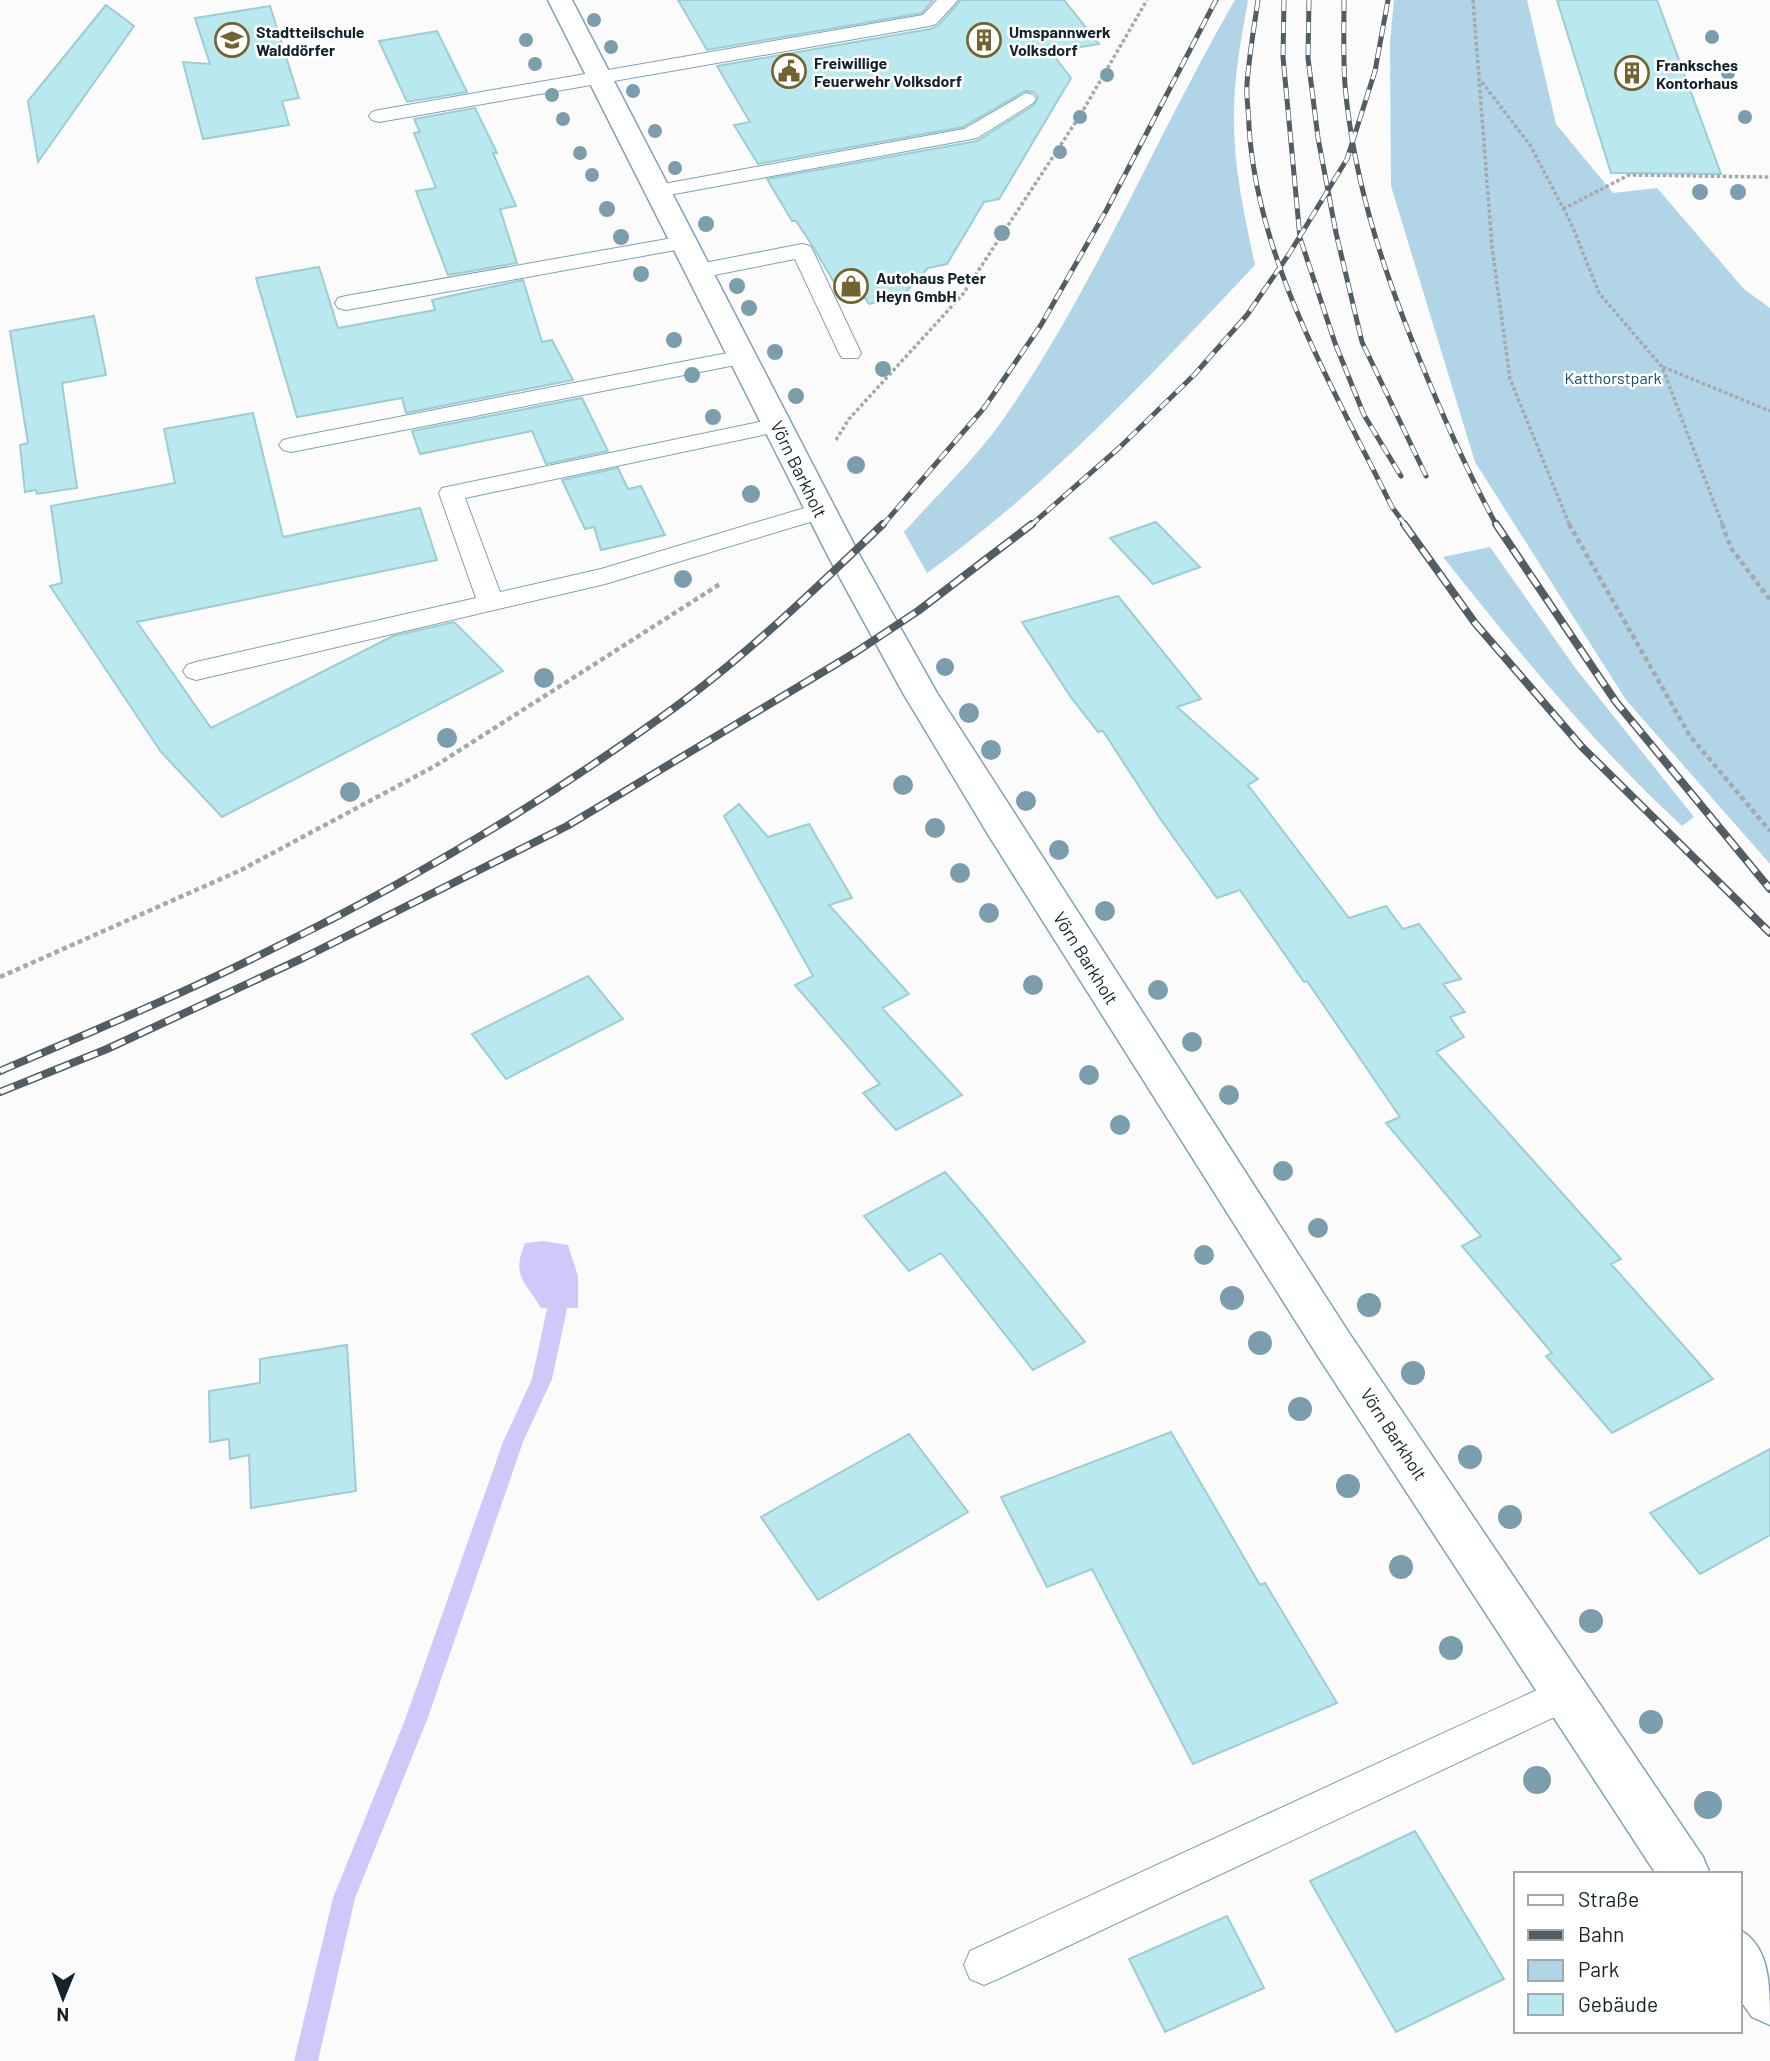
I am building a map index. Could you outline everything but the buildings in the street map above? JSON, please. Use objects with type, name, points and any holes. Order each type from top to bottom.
[{"type":"street","name":"Vörn Barkholt","points":[[560,0],[778,425],[838,548],[920,696],[1193,1127],[1563,1695],[1684,1872]]},
{"type":"street","points":[[1742,1958],[1770,1999]]},
{"type":"lane","points":[[379,116],[929,20],[948,0]]},
{"type":"lane","points":[[658,191],[970,134],[1026,99]]},
{"type":"lane","points":[[346,303],[684,242]]},
{"type":"lane","points":[[699,271],[802,251],[850,353]]},
{"type":"lane","points":[[291,446],[743,357]]},
{"type":"lane","points":[[491,603],[451,493],[778,425]]},
{"type":"lane","points":[[197,671],[605,576],[821,511]]},
{"type":"lane","points":[[984,1965],[1563,1695]]},
{"type":"path","points":[[841,432],[849,419],[963,294],[1081,114],[1147,0]]},
{"type":"path","points":[[1472,0],[1481,81],[1492,247],[1510,379],[1572,528],[1690,736],[1770,831]]},
{"type":"path","points":[[1481,81],[1530,145],[1563,209],[1599,293],[1662,367],[1731,548],[1770,600]]},
{"type":"path","points":[[1563,209],[1629,175],[1770,177]]},
{"type":"path","points":[[1662,367],[1770,411]]},
{"type":"path","points":[[0,977],[242,870],[435,766],[726,580]]},
{"type":"green space","points":[[1235,0],[1248,0],[1236,76],[1234,140],[1255,265],[1058,466],[972,539],[927,573],[904,532],[992,435],[1035,371],[1095,266]]},
{"type":"green space","name":"Katthorstpark","points":[[1394,0],[1527,0],[1556,124],[1613,193],[1657,188],[1744,289],[1770,308],[1770,864],[1626,700],[1475,462],[1391,186],[1390,42]]},
{"type":"green space","points":[[1490,547],[1576,669],[1694,817],[1682,826],[1587,730],[1443,557]]},
{"type":"shaded area","points":[[543,1241],[568,1245],[578,1276],[578,1308],[541,1308],[522,1278],[519,1264],[525,1243]]},
{"type":"waterway","points":[[306,2061],[344,1898],[416,1720],[513,1442],[542,1379],[557,1309]]},
{"type":"railway","points":[[882,526],[984,408],[1041,325],[1107,209],[1216,0]]},
{"type":"railway","points":[[1258,0],[1247,84],[1249,127],[1255,177],[1280,267]]},
{"type":"railway","points":[[1284,0],[1283,57],[1300,236]]},
{"type":"railway","points":[[1309,0],[1308,58],[1328,190]]},
{"type":"railway","points":[[1344,0],[1344,74],[1353,141]]},
{"type":"railway","points":[[1353,141],[1375,71],[1388,0]]},
{"type":"railway","points":[[1328,190],[1347,159],[1353,141]]},
{"type":"railway","points":[[1353,141],[1375,237],[1400,310],[1461,455],[1497,526]]},
{"type":"railway","points":[[1300,236],[1328,190]]},
{"type":"railway","points":[[1328,190],[1362,342],[1426,476]]},
{"type":"railway","points":[[1280,267],[1300,236]]},
{"type":"railway","points":[[1300,236],[1335,343],[1364,415],[1401,476]]},
{"type":"railway","points":[[1030,526],[1119,448],[1194,375],[1247,315],[1280,267]]},
{"type":"railway","points":[[1280,267],[1323,370],[1392,507],[1406,526]]},
{"type":"railway","points":[[0,1071],[170,997],[321,925],[421,871],[518,813],[614,751],[690,696],[775,625],[883,524]]},
{"type":"railway","points":[[0,1092],[107,1049],[303,958],[567,826],[856,652],[918,611],[1032,524]]},
{"type":"railway","points":[[1404,524],[1475,623],[1582,747],[1770,933]]},
{"type":"railway","points":[[1496,524],[1616,702],[1770,889]]},
{"type":"place","name":"Stadtteilschule Walddörfer","points":[[232,40]]},
{"type":"place","name":"Umspannwerk Volksdorf","points":[[984,40]]},
{"type":"place","name":"Freiwillige Feuerwehr Volksdorf","points":[[789,71]]},
{"type":"place","name":"Franksches Kontorhaus","points":[[1632,73]]},
{"type":"place","name":"Autohaus Peter Heyn GmbH","points":[[851,286]]}]
